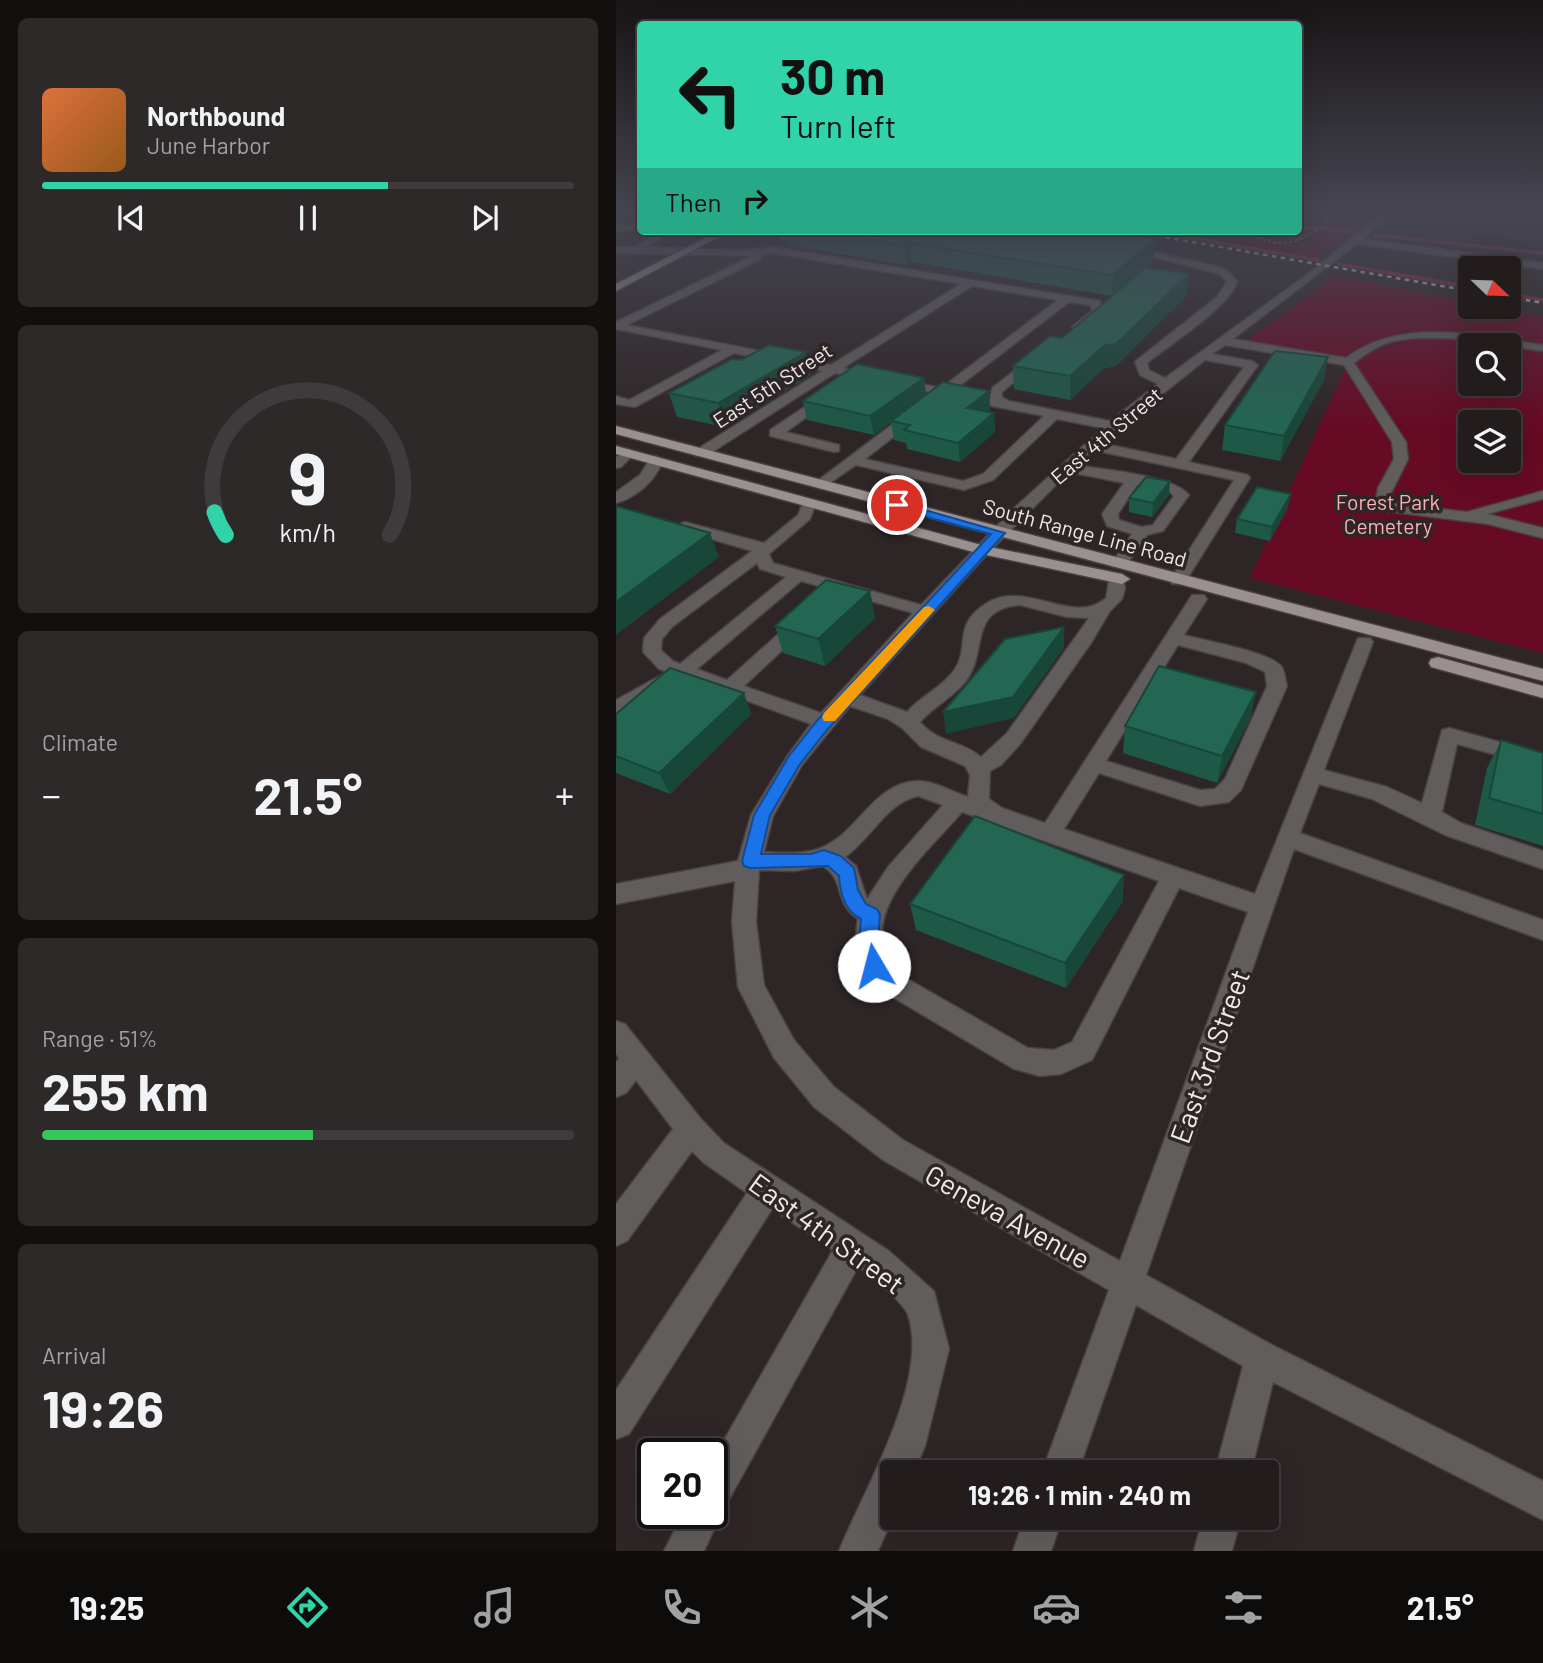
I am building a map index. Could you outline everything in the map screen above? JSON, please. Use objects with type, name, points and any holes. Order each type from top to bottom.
[{"type":"main road","name":"South Range Line Road","points":[[616,430],[999,533],[1198,599],[1543,691]]},
{"type":"main road","name":"South Range Line Road","points":[[620,456],[656,460],[983,550],[1178,580],[1543,675]]},
{"type":"street","points":[[617,326],[696,284]]},
{"type":"street","name":"East 5th Street","points":[[701,453],[967,284]]},
{"type":"street","points":[[985,284],[1096,303],[1097,312],[1065,336]]},
{"type":"street","points":[[1167,384],[1144,372],[1140,366],[1141,362],[1221,299],[1231,284]]},
{"type":"street","name":"East 4th Street","points":[[749,865],[762,815],[795,760],[825,722],[999,533],[1090,445],[1298,284]]},
{"type":"street","points":[[821,485],[1067,298]]},
{"type":"street","points":[[617,326],[1113,426]]},
{"type":"street","points":[[1222,341],[1348,362],[1366,349],[1390,339],[1458,341]]},
{"type":"street","points":[[1521,346],[1543,348]]},
{"type":"street","points":[[616,400],[631,404],[733,349]]},
{"type":"street","points":[[1521,352],[1543,360]]},
{"type":"street","points":[[1003,404],[996,399],[996,391],[1044,353]]},
{"type":"street","points":[[1180,464],[1259,365],[1202,356]]},
{"type":"street","points":[[1348,362],[1367,394],[1389,422],[1401,449],[1401,461],[1383,491],[1383,499],[1391,508],[1417,513],[1466,516],[1543,533]]},
{"type":"street","points":[[834,448],[775,433],[857,374]]},
{"type":"street","points":[[853,460],[964,486],[988,477],[1054,414]]},
{"type":"street","points":[[1090,445],[1243,478],[1178,580]]},
{"type":"street","points":[[616,499],[646,479],[653,472],[656,460]]},
{"type":"street","points":[[1066,467],[1133,480],[1173,488],[1182,495],[1158,528],[1141,532],[1112,523],[1110,514],[1133,480]]},
{"type":"street","points":[[1466,516],[1543,495]]},
{"type":"street","points":[[809,503],[806,516],[666,624],[653,638],[652,652],[666,665],[825,722]]},
{"type":"street","points":[[668,523],[758,546],[766,566],[927,612]]},
{"type":"street","points":[[909,723],[915,713],[943,693],[965,670],[970,658],[971,636],[976,622],[988,610],[1006,601],[1024,600],[1078,615],[1104,608],[1113,603],[1118,591],[1118,571],[1141,532]]},
{"type":"street","points":[[616,708],[683,671],[799,575]]},
{"type":"street","points":[[730,688],[840,587]]},
{"type":"street","points":[[1050,834],[1093,764],[1153,681],[1173,638],[1198,599]]},
{"type":"street","points":[[979,767],[994,760],[1014,738],[1104,608]]},
{"type":"street","points":[[1093,764],[1200,798],[1221,796],[1234,784],[1259,710],[1277,686],[1274,668],[1253,659],[1173,638]]},
{"type":"street","name":"East 3rd Street","points":[[1064,1460],[1287,837],[1364,642]]},
{"type":"street","points":[[847,698],[909,723],[926,741],[963,754],[979,767],[979,803],[1002,817]]},
{"type":"street","points":[[1430,816],[1449,735],[1543,761]]},
{"type":"street","points":[[1312,774],[1378,793],[1453,829],[1543,860]]},
{"type":"street","points":[[616,894],[749,865],[811,861],[835,852],[854,838],[889,798],[904,789],[919,788],[1262,906]]},
{"type":"street","points":[[958,802],[888,886],[871,915],[868,940],[874,966],[888,981],[1024,1060],[1045,1065],[1069,1061],[1082,1051],[1173,876]]},
{"type":"street","points":[[1287,837],[1543,930]]},
{"type":"street","points":[[824,856],[848,873],[849,891],[859,909],[871,915]]},
{"type":"street","name":"Geneva Avenue","points":[[749,865],[744,922],[751,987],[784,1049],[824,1097],[893,1150],[1128,1283],[1262,1358],[1543,1500]]},
{"type":"street","name":"East 4th Street","points":[[616,1033],[691,1129],[714,1153],[878,1262],[922,1303],[932,1349],[907,1446],[901,1460]]},
{"type":"street","points":[[616,1083],[636,1059]]},
{"type":"street","points":[[616,1230],[691,1129]]},
{"type":"street","points":[[616,1421],[767,1189]]},
{"type":"street","points":[[728,1470],[853,1245]]},
{"type":"street","points":[[1236,1460],[1262,1358]]},
{"type":"street","points":[[858,1551],[880,1503]]},
{"type":"street","points":[[683,1551],[695,1529]]},
{"type":"street","points":[[1032,1551],[1039,1530]]},
{"type":"street","points":[[1213,1551],[1219,1530]]},
{"type":"green space","name":"Forest Park Cemetery","points":[[1324,284],[1379,284],[1458,300],[1458,319],[1521,319],[1521,312],[1543,316],[1543,653],[1250,578],[1348,362],[1242,344]]},
{"type":"building","points":[[1126,284],[1178,284],[1116,344],[1105,345],[1070,376],[1013,366],[1050,336],[1062,338]]},
{"type":"building","points":[[769,345],[806,352],[718,403],[669,393],[732,359],[741,360]]},
{"type":"building","points":[[1275,351],[1328,357],[1284,436],[1225,425]]},
{"type":"building","points":[[857,364],[924,378],[870,416],[803,401]]},
{"type":"building","points":[[943,382],[989,391],[967,408],[994,413],[958,443],[904,430],[910,425],[891,421]]},
{"type":"building","points":[[1146,477],[1170,481],[1153,503],[1129,498]]},
{"type":"building","points":[[1257,487],[1291,494],[1272,527],[1237,519]]},
{"type":"building","points":[[616,506],[710,533],[616,602]]},
{"type":"building","points":[[826,580],[870,591],[818,639],[775,626]]},
{"type":"building","points":[[1064,627],[1013,697],[943,712],[1005,639]]},
{"type":"building","points":[[1159,666],[1256,692],[1222,756],[1125,726]]},
{"type":"building","points":[[670,668],[744,693],[659,773],[616,756],[616,714]]},
{"type":"building","points":[[1501,740],[1543,753],[1543,814],[1489,798]]},
{"type":"building","points":[[975,816],[1124,875],[1065,963],[910,904]]},
{"type":"waterway","points":[[1521,296],[1543,300]]},
{"type":"railway","points":[[1432,284],[1458,289]]},
{"type":"railway","points":[[1521,299],[1543,303]]},
{"type":"slow traffic","points":[[830,717],[929,610]]},
{"type":"route","points":[[874,966],[868,940],[871,915],[859,909],[849,891],[848,873],[834,861],[824,856],[811,861],[750,861],[762,815],[795,760],[821,726],[999,533],[897,505]]}]
